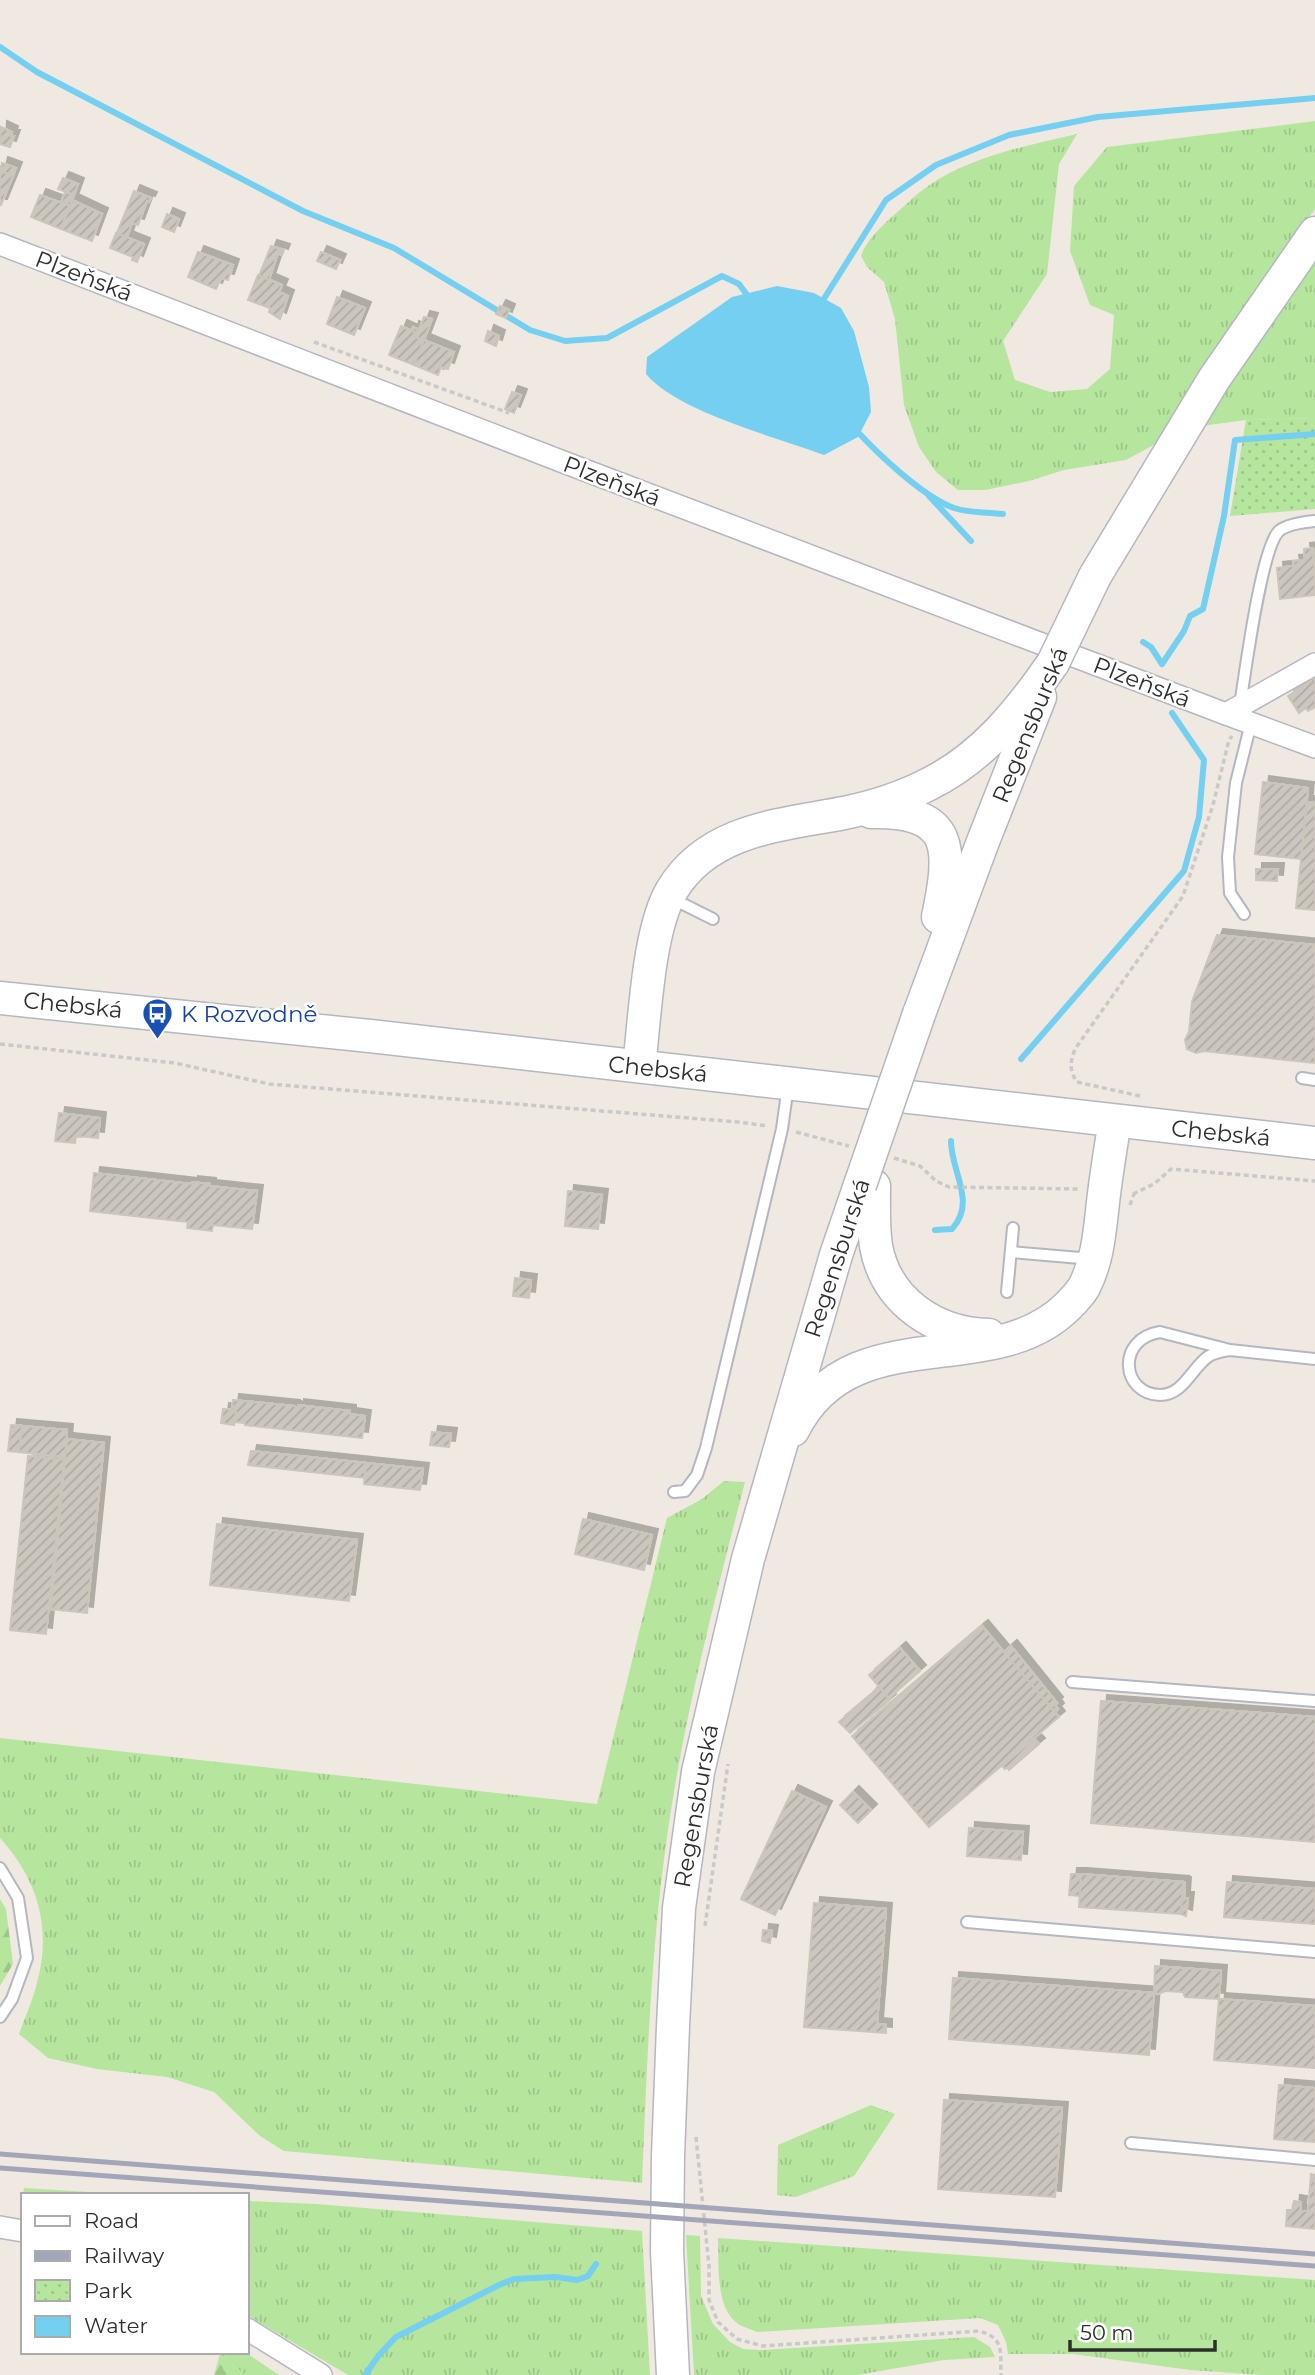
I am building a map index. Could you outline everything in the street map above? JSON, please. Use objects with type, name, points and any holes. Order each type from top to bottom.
[{"type":"main road","name":"Regensburská","points":[[673,2375],[667,2263],[667,2170],[679,1908],[698,1772],[748,1559],[836,1255],[867,1186],[875,1147],[928,980],[1034,699],[1095,576],[1140,500],[1227,358],[1315,233]]},
{"type":"main road","points":[[639,1066],[655,941],[669,897],[693,864],[705,853],[733,838],[772,826],[848,812],[911,792],[954,770],[1034,699]]},
{"type":"main road","points":[[848,812],[888,811],[915,815],[933,825],[942,837],[947,872],[928,980]]},
{"type":"main road","name":"Chebská","points":[[0,998],[639,1066],[1315,1143]]},
{"type":"main road","points":[[768,1489],[798,1420],[819,1395],[853,1371],[902,1355],[1018,1338],[1057,1317],[1083,1289],[1123,1197],[1115,1121]]},
{"type":"main road","points":[[867,1186],[877,1247],[885,1274],[899,1296],[914,1311],[943,1326],[977,1335],[1017,1334],[1039,1329]]},
{"type":"street","name":"Plzeňská","points":[[0,244],[553,458],[1240,716],[1315,747]]},
{"type":"street","points":[[1240,716],[1315,664]]},
{"type":"street","points":[[0,2227],[21,2231]]},
{"type":"street","points":[[248,2330],[321,2375]]},
{"type":"lane","points":[[1244,914],[1230,893],[1228,857],[1240,716],[1266,557],[1278,531],[1315,521]]},
{"type":"lane","points":[[669,897],[713,919]]},
{"type":"lane","points":[[1302,1078],[1315,1080]]},
{"type":"lane","points":[[674,1492],[685,1492],[696,1475],[706,1448],[782,1129],[789,1083]]},
{"type":"lane","points":[[1007,1292],[1013,1228]]},
{"type":"lane","points":[[1011,1252],[1096,1260]]},
{"type":"lane","points":[[1230,1350],[1208,1356],[1181,1387],[1171,1393],[1161,1395],[1142,1390],[1131,1374],[1130,1355],[1134,1347],[1149,1334],[1160,1332],[1230,1350],[1315,1359]]},
{"type":"lane","points":[[1072,1682],[1315,1702]]},
{"type":"lane","points":[[0,1868],[18,1898],[27,1958],[12,1999],[0,2017]]},
{"type":"lane","points":[[967,1922],[1315,1952]]},
{"type":"lane","points":[[1131,2143],[1315,2160]]},
{"type":"path","points":[[307,339],[509,413]]},
{"type":"path","points":[[1148,1098],[1077,1082],[1071,1073],[1070,1062],[1075,1049],[1182,896],[1213,805],[1229,740],[1240,716]]},
{"type":"path","points":[[0,1044],[175,1063],[269,1084],[724,1121],[782,1129],[875,1147],[920,1166],[936,1181],[949,1187],[1123,1197],[1154,1184],[1171,1169],[1315,1181]]},
{"type":"path","points":[[704,1936],[729,1757]]},
{"type":"path","points":[[695,2128],[709,2266],[709,2300],[718,2322],[737,2339],[763,2346],[979,2331],[991,2334],[1000,2344],[1002,2375]]},
{"type":"green space","points":[[1315,121],[1315,209],[1226,333],[1161,441],[1126,460],[1064,470],[985,490],[958,490],[936,472],[919,447],[904,405],[895,319],[884,282],[867,267],[861,256],[880,228],[924,189],[963,167],[1000,153],[1077,134],[1059,164],[1047,274],[1003,341],[1015,380],[1050,392],[1087,389],[1110,369],[1114,315],[1090,305],[1070,251],[1074,186],[1107,147]]},
{"type":"green space","points":[[1315,257],[1315,418],[1246,420],[1201,426]]},
{"type":"green space","points":[[1315,418],[1315,509],[1230,516],[1246,420]]},
{"type":"green space","points":[[724,1481],[745,1482],[693,1694],[669,1823],[654,1958],[642,2183],[284,2151],[260,2136],[214,2092],[167,2077],[97,2069],[48,2058],[19,2034],[37,1983],[43,1943],[42,1924],[32,1888],[24,1871],[0,1838],[0,1738],[597,1804],[667,1518],[702,1499]]},
{"type":"green space","points":[[0,1899],[6,1909],[13,1964],[0,1986]]},
{"type":"green space","points":[[871,2105],[895,2114],[854,2176],[796,2197],[777,2195],[778,2145]]},
{"type":"green space","points":[[24,2188],[105,2193],[23,2193]]},
{"type":"green space","points":[[248,2201],[317,2204],[642,2231],[650,2375],[348,2375],[248,2316]]},
{"type":"green space","points":[[686,2235],[700,2236],[701,2296],[713,2324],[730,2342],[743,2349],[974,2337],[990,2347],[995,2357],[944,2360],[857,2375],[694,2375]]},
{"type":"green space","points":[[718,2238],[1315,2280],[1315,2375],[1262,2375],[1190,2370],[1073,2354],[1008,2354],[998,2325],[980,2318],[757,2332],[737,2323],[725,2306],[720,2284]]},
{"type":"green space","points":[[220,2354],[248,2354],[279,2375],[245,2375]]},
{"type":"green space","points":[[220,2354],[245,2375],[214,2375]]},
{"type":"water","points":[[777,286],[814,293],[841,308],[854,331],[869,387],[871,412],[858,437],[824,455],[704,412],[661,388],[646,374],[647,357],[732,297]]},
{"type":"building","points":[[1,127],[12,132],[11,136],[14,136],[10,147],[0,144]]},
{"type":"building","points":[[2,163],[16,168],[13,176],[0,171]]},
{"type":"building","points":[[0,171],[13,176],[1,205],[0,205]]},
{"type":"building","points":[[63,178],[78,184],[74,195],[58,189]]},
{"type":"building","points":[[134,191],[151,198],[147,201],[138,225],[132,223],[127,237],[117,233]]},
{"type":"building","points":[[65,192],[74,195],[70,206],[61,203]]},
{"type":"building","points":[[40,195],[70,206],[61,229],[31,217]]},
{"type":"building","points":[[72,200],[102,214],[92,241],[61,229]]},
{"type":"building","points":[[167,214],[179,219],[174,232],[162,227]]},
{"type":"building","points":[[116,233],[144,244],[137,262],[132,260],[133,257],[110,248]]},
{"type":"building","points":[[271,246],[284,250],[282,255],[278,253],[269,280],[259,276]]},
{"type":"building","points":[[198,252],[233,265],[228,280],[221,278],[216,289],[188,277]]},
{"type":"building","points":[[321,252],[340,260],[336,269],[317,261]]},
{"type":"building","points":[[258,275],[282,285],[279,292],[288,296],[280,319],[269,312],[270,308],[248,300]]},
{"type":"building","points":[[337,297],[365,308],[354,335],[327,324]]},
{"type":"building","points":[[500,306],[509,310],[506,318],[496,314]]},
{"type":"building","points":[[424,317],[432,319],[424,340],[417,338],[419,334],[412,331],[413,327],[419,330]]},
{"type":"building","points":[[401,326],[419,334],[417,338],[424,340],[414,365],[389,355]]},
{"type":"building","points":[[488,331],[499,336],[496,346],[485,341]]},
{"type":"building","points":[[424,340],[454,352],[448,369],[441,367],[438,375],[414,365]]},
{"type":"building","points":[[512,392],[521,395],[514,413],[505,409]]},
{"type":"building","points":[[1313,548],[1315,595],[1280,599],[1277,568],[1294,566],[1293,561],[1305,560],[1304,549]]},
{"type":"building","points":[[1315,677],[1315,707],[1308,711],[1306,708],[1299,713],[1288,696]]},
{"type":"building","points":[[1263,782],[1308,788],[1301,859],[1255,854]]},
{"type":"building","points":[[1307,802],[1315,803],[1315,910],[1296,908]]},
{"type":"building","points":[[1256,869],[1278,869],[1277,881],[1256,880]]},
{"type":"building","points":[[1217,935],[1315,945],[1315,1063],[1204,1051],[1196,1053],[1187,1049],[1185,1040],[1189,1032],[1192,1002]]},
{"type":"building","points":[[59,1113],[100,1118],[98,1138],[76,1136],[75,1143],[55,1141]]},
{"type":"building","points":[[94,1173],[257,1191],[252,1229],[213,1225],[212,1231],[187,1228],[188,1222],[90,1211]]},
{"type":"building","points":[[568,1191],[602,1195],[598,1229],[565,1226]]},
{"type":"building","points":[[515,1278],[531,1280],[529,1298],[513,1296]]},
{"type":"building","points":[[233,1400],[294,1406],[298,1409],[298,1405],[350,1411],[350,1414],[365,1416],[362,1438],[245,1425],[235,1422]]},
{"type":"building","points":[[223,1409],[236,1410],[234,1425],[221,1423]]},
{"type":"building","points":[[11,1425],[22,1426],[19,1452],[8,1451]]},
{"type":"building","points":[[22,1426],[67,1430],[65,1457],[19,1452]]},
{"type":"building","points":[[432,1432],[451,1434],[449,1447],[430,1445]]},
{"type":"building","points":[[67,1439],[104,1443],[87,1613],[51,1609]]},
{"type":"building","points":[[251,1451],[366,1463],[365,1478],[248,1465]]},
{"type":"building","points":[[28,1456],[64,1460],[46,1634],[10,1630]]},
{"type":"building","points":[[366,1463],[423,1469],[420,1490],[364,1484]]},
{"type":"building","points":[[583,1519],[652,1535],[644,1570],[575,1554]]},
{"type":"building","points":[[217,1524],[357,1540],[349,1601],[210,1585]]},
{"type":"building","points":[[982,1626],[1059,1717],[929,1827],[852,1736]]},
{"type":"building","points":[[1011,1646],[1057,1703],[1055,1705],[1058,1709],[1055,1712],[1004,1652]]},
{"type":"building","points":[[900,1648],[920,1671],[889,1698],[869,1675]]},
{"type":"building","points":[[878,1686],[890,1700],[850,1733],[839,1722]]},
{"type":"building","points":[[1101,1701],[1315,1717],[1315,1842],[1091,1823]]},
{"type":"building","points":[[1034,1739],[1039,1744],[1009,1770],[1002,1766]]},
{"type":"building","points":[[792,1791],[826,1807],[775,1915],[741,1899]]},
{"type":"building","points":[[853,1792],[871,1810],[858,1823],[840,1805]]},
{"type":"building","points":[[969,1828],[1023,1832],[1021,1860],[967,1856]]},
{"type":"building","points":[[1071,1874],[1081,1874],[1080,1896],[1069,1895]]},
{"type":"building","points":[[1081,1874],[1183,1882],[1181,1914],[1079,1907]]},
{"type":"building","points":[[1183,1882],[1184,1898],[1188,1898],[1186,1916],[1181,1914]]},
{"type":"building","points":[[1227,1882],[1315,1889],[1315,1924],[1224,1917]]},
{"type":"building","points":[[814,1903],[886,1909],[877,2024],[886,2025],[886,2033],[804,2027]]},
{"type":"building","points":[[763,1930],[772,1931],[770,1943],[762,1941]]},
{"type":"building","points":[[1155,1966],[1221,1971],[1219,1999],[1185,1997],[1183,1992],[1154,1993]]},
{"type":"building","points":[[953,1978],[1154,1993],[1149,2055],[949,2039]]},
{"type":"building","points":[[1219,1999],[1315,2006],[1315,2068],[1214,2060]]},
{"type":"building","points":[[1279,2085],[1315,2088],[1315,2142],[1274,2139]]},
{"type":"building","points":[[944,2100],[1062,2108],[1055,2197],[938,2189]]},
{"type":"building","points":[[1311,2174],[1315,2175],[1315,2229],[1286,2226],[1287,2210],[1293,2210],[1294,2201],[1301,2202],[1300,2211],[1308,2211]]},
{"type":"waterway","points":[[0,47],[37,72],[303,211],[394,248],[530,330],[565,341],[607,338],[722,276],[739,284],[750,299]]},
{"type":"waterway","points":[[820,305],[886,200],[936,165],[1009,135],[1098,117],[1315,98]]},
{"type":"waterway","points":[[855,429],[901,473],[942,502],[965,511],[1003,514]]},
{"type":"waterway","points":[[1143,642],[1151,647],[1162,664],[1184,631],[1190,616],[1203,609],[1224,516],[1235,440],[1315,434]]},
{"type":"waterway","points":[[929,496],[971,541]]},
{"type":"waterway","points":[[1021,1059],[1184,871],[1199,817],[1204,760],[1172,713]]},
{"type":"waterway","points":[[935,1230],[952,1229],[962,1208],[963,1197],[951,1141]]},
{"type":"waterway","points":[[365,2375],[396,2337],[499,2285],[514,2279],[555,2277],[577,2280],[588,2276],[596,2264]]},
{"type":"railway","points":[[0,2154],[1315,2254]]},
{"type":"railway","points":[[0,2168],[1315,2266]]},
{"type":"place","name":"K Rozvodně","points":[[158,1041]]}]
